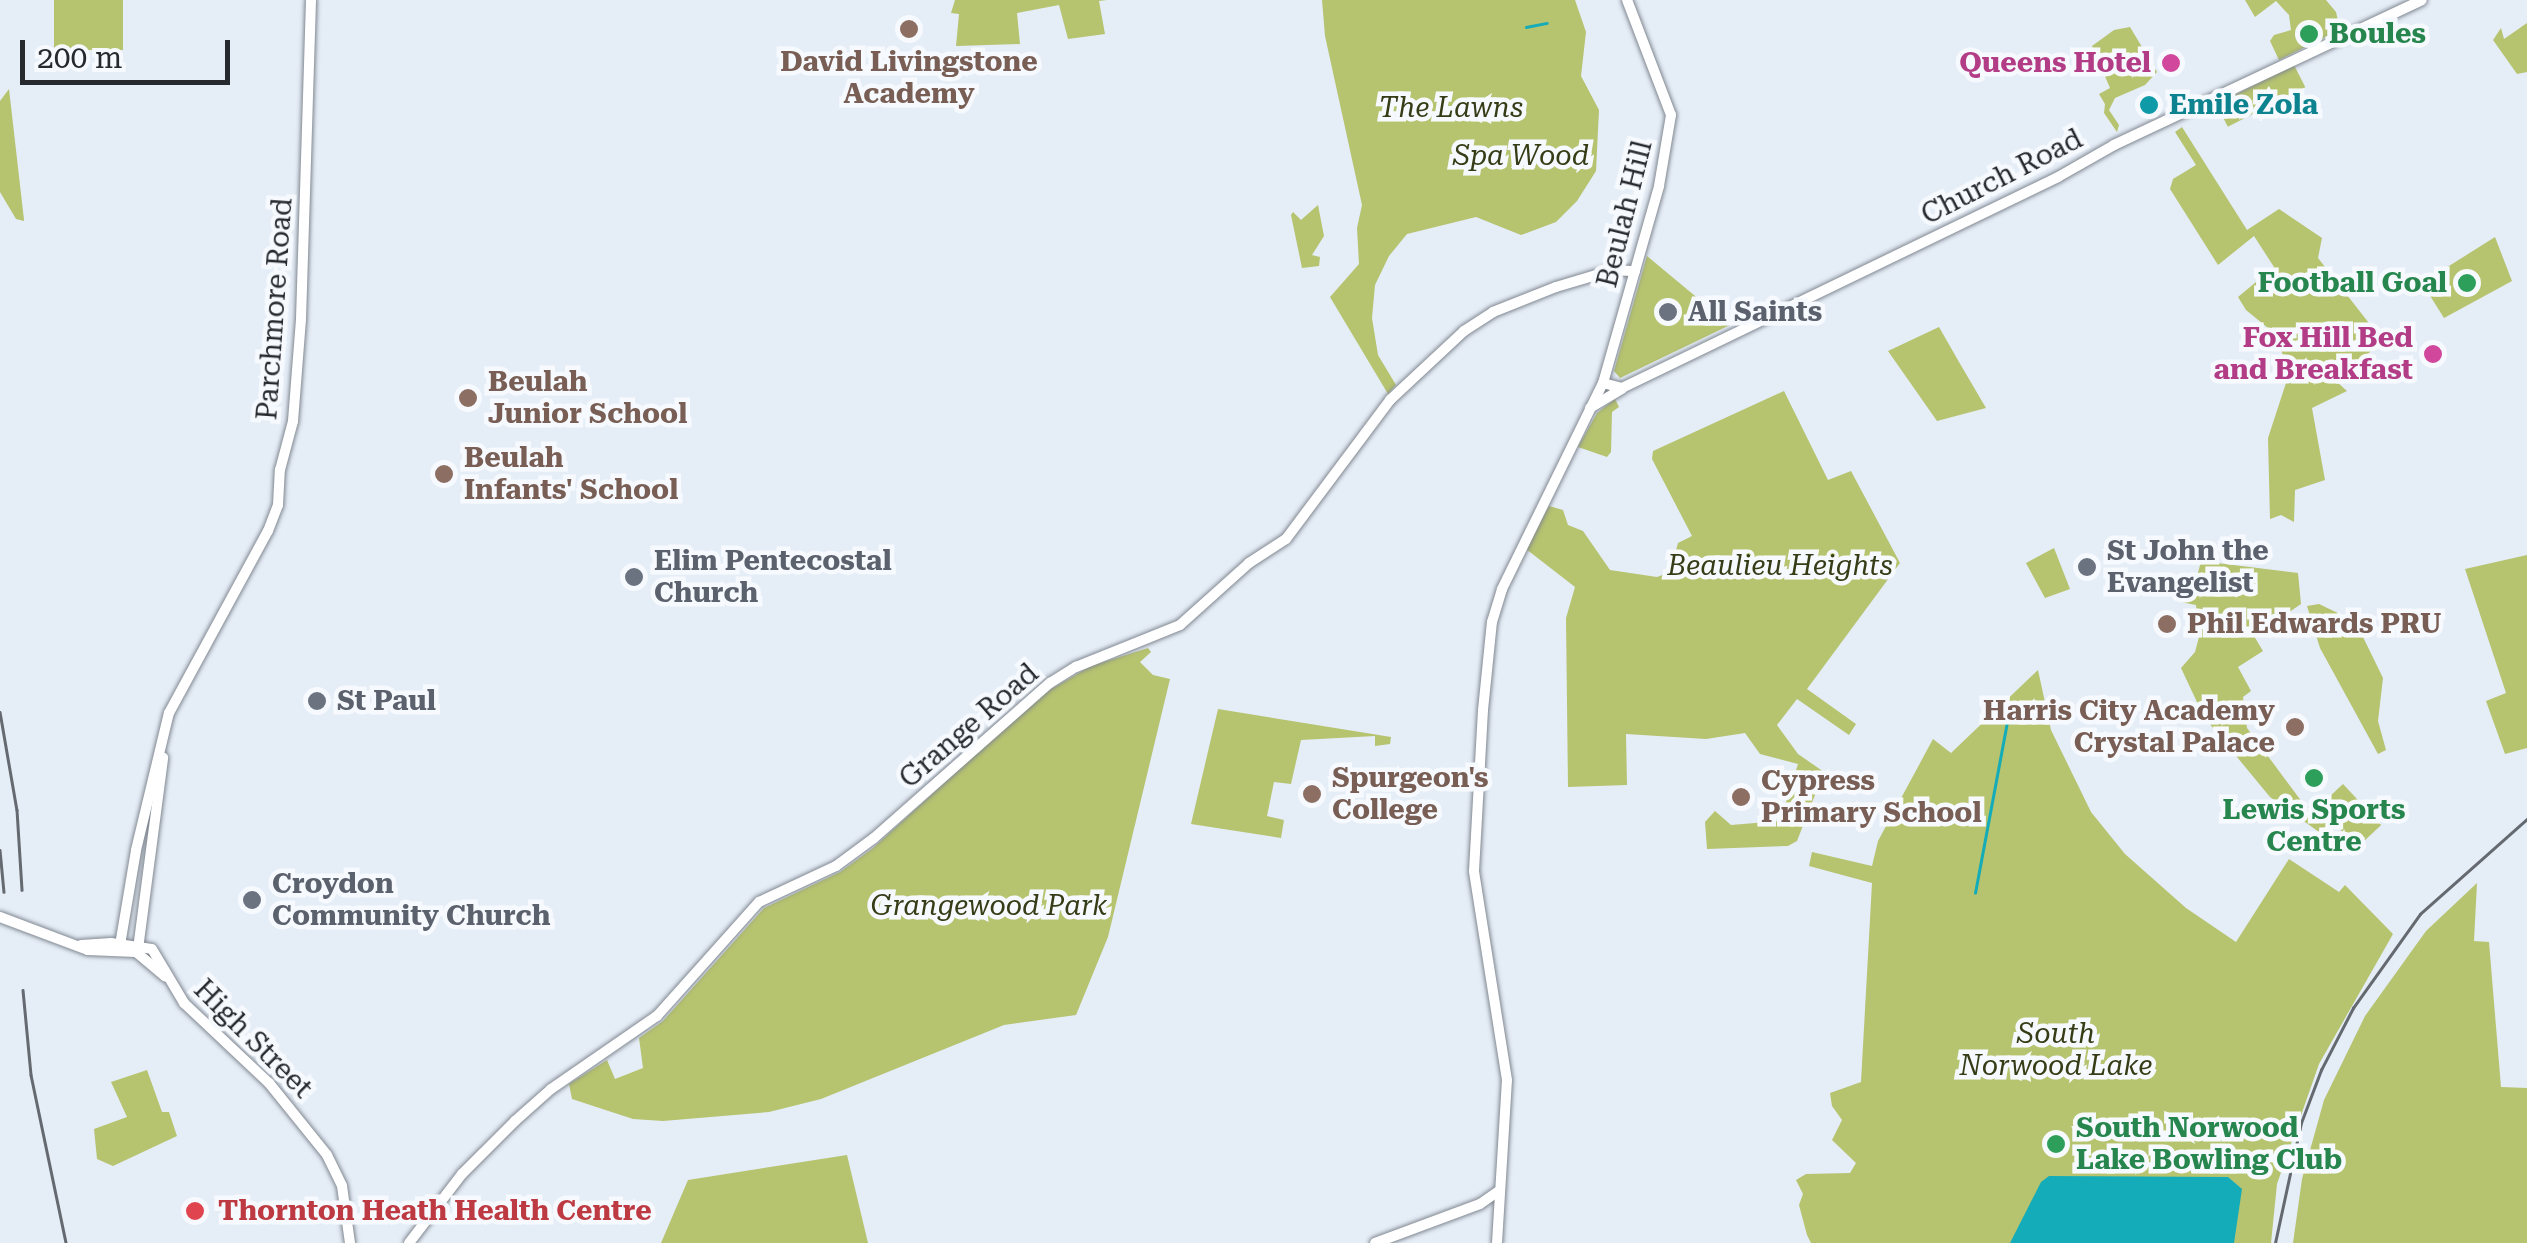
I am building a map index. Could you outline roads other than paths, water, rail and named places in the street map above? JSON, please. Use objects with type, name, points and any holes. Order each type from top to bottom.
[{"type":"main road","name":"Parchmore Road","points":[[120,947],[169,713],[268,532],[278,504],[280,470],[292,424],[301,319],[311,0]]},
{"type":"main road","name":"Beulah Hill","points":[[1497,1243],[1507,1080],[1474,850],[1491,633],[1505,578],[1603,383],[1659,186],[1670,115],[1627,0]]},
{"type":"main road","points":[[2389,16],[2409,1]]},
{"type":"main road","name":"Church Road","points":[[1590,408],[1622,388],[2058,177],[2114,145],[2389,16],[2409,1]]},
{"type":"main road","name":"Grange Road","points":[[409,1243],[462,1174],[551,1089],[657,1016],[750,909],[836,866],[874,838],[1050,684],[1076,667],[1180,625],[1248,563],[1286,539],[1390,400],[1476,322],[1576,280],[1613,270],[1636,271]]},
{"type":"main road","points":[[1603,383],[1622,388]]},
{"type":"main road","name":"Parchmore Road","points":[[138,948],[169,713]]},
{"type":"main road","points":[[126,908],[145,912]]},
{"type":"main road","points":[[0,917],[88,950],[138,948]]},
{"type":"main road","name":"High Street","points":[[138,948],[152,948],[166,976],[194,1014],[278,1092],[327,1155],[342,1186],[350,1243]]},
{"type":"main road","points":[[1375,1243],[1480,1204],[1500,1190]]},
{"type":"main road","points":[[1480,1204],[1498,1223]]},
{"type":"water","points":[[2049,1176],[2228,1177],[2242,1189],[2234,1243],[2010,1243],[2041,1182]]},
{"type":"waterway","points":[[1526,27],[1547,23]]},
{"type":"waterway","points":[[1975,893],[2007,722]]},
{"type":"waterway","points":[[2095,1164],[2258,1165]]},
{"type":"railway","points":[[0,712],[17,810],[22,890]]},
{"type":"railway","points":[[2275,1243],[2301,1123],[2321,1070],[2353,1008],[2420,914],[2527,819]]},
{"type":"railway","points":[[0,850],[4,892]]},
{"type":"railway","points":[[23,990],[31,1075],[66,1243]]},
{"type":"place","name":"David Livingstone Academy","points":[[909,29]]},
{"type":"place","name":"Boules","points":[[2309,34]]},
{"type":"place","name":"Queens Hotel","points":[[2171,63]]},
{"type":"place","name":"Emile Zola","points":[[2149,105]]},
{"type":"place","name":"Football Goal","points":[[2467,283]]},
{"type":"place","name":"All Saints","points":[[1668,312]]},
{"type":"place","name":"Fox Hill Bed and Breakfast","points":[[2433,354]]},
{"type":"place","name":"Beulah Junior School","points":[[468,398]]},
{"type":"place","name":"Beulah Infants' School","points":[[444,474]]},
{"type":"place","name":"St John the Evangelist","points":[[2087,567]]},
{"type":"place","name":"Elim Pentecostal Church","points":[[634,577]]},
{"type":"place","name":"Phil Edwards PRU","points":[[2167,624]]},
{"type":"place","name":"St Paul","points":[[317,701]]},
{"type":"place","name":"Harris City Academy Crystal Palace","points":[[2295,727]]},
{"type":"place","name":"Lewis Sports Centre","points":[[2314,778]]},
{"type":"place","name":"Spurgeon's College","points":[[1312,794]]},
{"type":"place","name":"Cypress Primary School","points":[[1741,797]]},
{"type":"place","name":"Croydon Community Church","points":[[252,900]]},
{"type":"place","name":"South Norwood Lake Bowling Club","points":[[2056,1144]]},
{"type":"place","name":"Thornton Heath Health Centre","points":[[195,1211]]},
{"type":"park label","name":"The Lawns","points":[[1451,108]]},
{"type":"park label","name":"Spa Wood","points":[[1521,156]]},
{"type":"park label","name":"Beaulieu Heights","points":[[1780,566]]},
{"type":"park label","name":"Grangewood Park","points":[[989,906]]},
{"type":"park label","name":"South Norwood Lake","points":[[2056,1050]]}]
